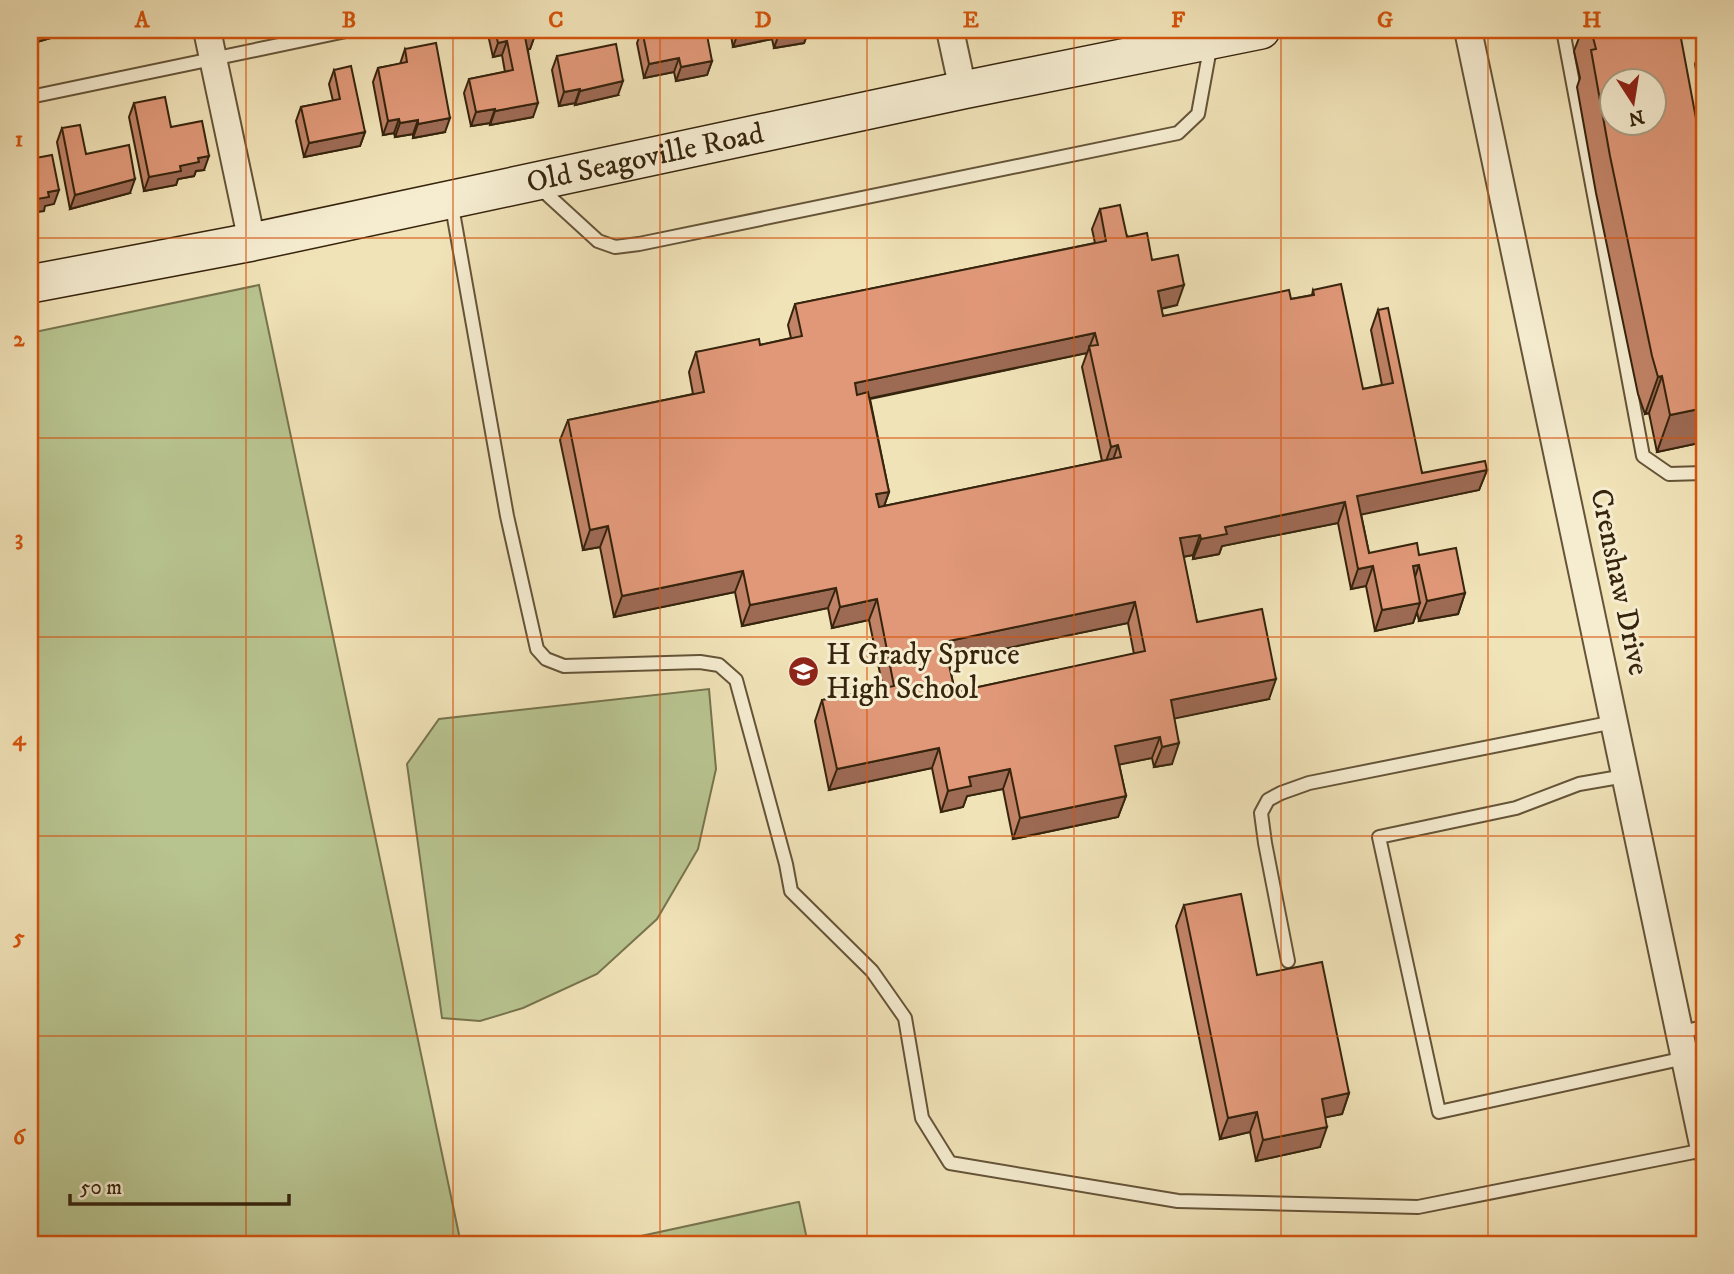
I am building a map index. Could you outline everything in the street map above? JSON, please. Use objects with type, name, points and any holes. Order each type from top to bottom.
[{"type":"street","points":[[207,30],[252,242]]},
{"type":"street","points":[[950,30],[963,90]]},
{"type":"street","name":"Old Seagoville Road","points":[[30,284],[252,242],[963,90],[1261,30]]},
{"type":"street","name":"Crenshaw Drive","points":[[1468,30],[1626,776],[1692,1030],[1685,1058],[1704,1149]]},
{"type":"lane","points":[[30,97],[351,30]]},
{"type":"lane","points":[[1563,30],[1643,456],[1669,474],[1704,473]]},
{"type":"lane","points":[[533,182],[598,241],[615,247],[1178,133],[1198,114],[1212,40]]},
{"type":"lane","points":[[451,200],[508,516],[537,649],[546,659],[564,666],[700,662],[719,665],[736,680],[786,863],[791,891],[872,971],[905,1018],[922,1118],[950,1163],[1178,1201],[1418,1207],[1704,1149]]},
{"type":"lane","points":[[1289,961],[1261,813],[1268,800],[1310,783],[1614,722]]},
{"type":"lane","points":[[1626,776],[1579,784],[1516,808],[1379,837],[1439,1112],[1685,1058]]},
{"type":"green space","points":[[259,285],[461,1244],[30,1244],[30,333]]},
{"type":"green space","points":[[709,689],[716,769],[698,849],[657,919],[597,974],[523,1008],[480,1021],[442,1018],[407,764],[439,719]]},
{"type":"green space","points":[[798,1202],[808,1244],[604,1244]]},
{"type":"building","points":[[495,30],[534,30],[535,35],[525,37],[538,103],[476,112],[469,79],[513,70],[507,41],[498,43]]},
{"type":"building","points":[[642,30],[706,30],[712,61],[681,67],[679,58],[649,64]]},
{"type":"building","points":[[778,30],[803,30],[779,34]]},
{"type":"building","points":[[1591,30],[1676,30],[1680,33],[1704,161],[1704,408],[1670,415],[1662,376],[1658,377],[1652,356],[1606,136],[1668,136],[1668,66],[1598,66],[1598,89],[1591,50],[1596,49]]},
{"type":"building","points":[[436,43],[450,118],[418,124],[418,120],[400,123],[399,119],[388,121],[378,68],[407,62],[405,49]]},
{"type":"building","points":[[616,44],[623,81],[564,92],[557,56]]},
{"type":"building","points":[[1704,49],[1704,72],[1700,50]]},
{"type":"building","points":[[351,66],[365,132],[309,143],[301,107],[340,99],[334,70]]},
{"type":"building","points":[[165,97],[171,127],[202,121],[209,156],[198,158],[199,162],[180,166],[181,171],[149,177],[134,103]]},
{"type":"building","points":[[80,125],[86,154],[129,145],[135,179],[75,195],[62,128]]},
{"type":"building","points":[[52,155],[59,190],[48,192],[49,197],[31,200],[30,206],[30,159]]},
{"type":"building","points":[[1120,205],[1127,237],[1147,233],[1152,260],[1178,255],[1184,285],[1158,291],[1163,316],[1289,290],[1291,299],[1314,295],[1313,290],[1341,284],[1363,389],[1393,383],[1378,310],[1388,308],[1422,473],[1485,461],[1487,470],[1357,496],[1369,553],[1417,543],[1419,555],[1456,548],[1465,593],[1427,601],[1419,565],[1413,566],[1420,603],[1382,610],[1373,566],[1358,569],[1345,502],[1225,527],[1227,534],[1201,539],[1200,535],[1180,538],[1197,622],[1262,609],[1276,679],[1171,700],[1179,743],[1162,747],[1160,737],[1115,746],[1126,796],[1020,818],[1010,769],[969,777],[971,786],[948,791],[939,748],[837,769],[822,700],[894,686],[877,599],[840,607],[836,588],[750,605],[743,571],[622,596],[608,526],[590,530],[568,420],[704,392],[696,352],[759,339],[760,345],[802,336],[795,304],[1106,241],[1100,209]],"holes":[[[1095,333],[1098,345],[1089,346],[1111,447],[1118,445],[1121,457],[879,507],[876,494],[889,492],[868,392],[857,395],[855,383]],[[1135,602],[1145,651],[955,692],[944,642]]]},
{"type":"building","points":[[1241,894],[1257,975],[1322,962],[1349,1093],[1322,1099],[1327,1127],[1263,1140],[1257,1112],[1228,1118],[1184,905]]},
{"type":"place","name":"H Grady Spruce High School","points":[[803,672]]}]
